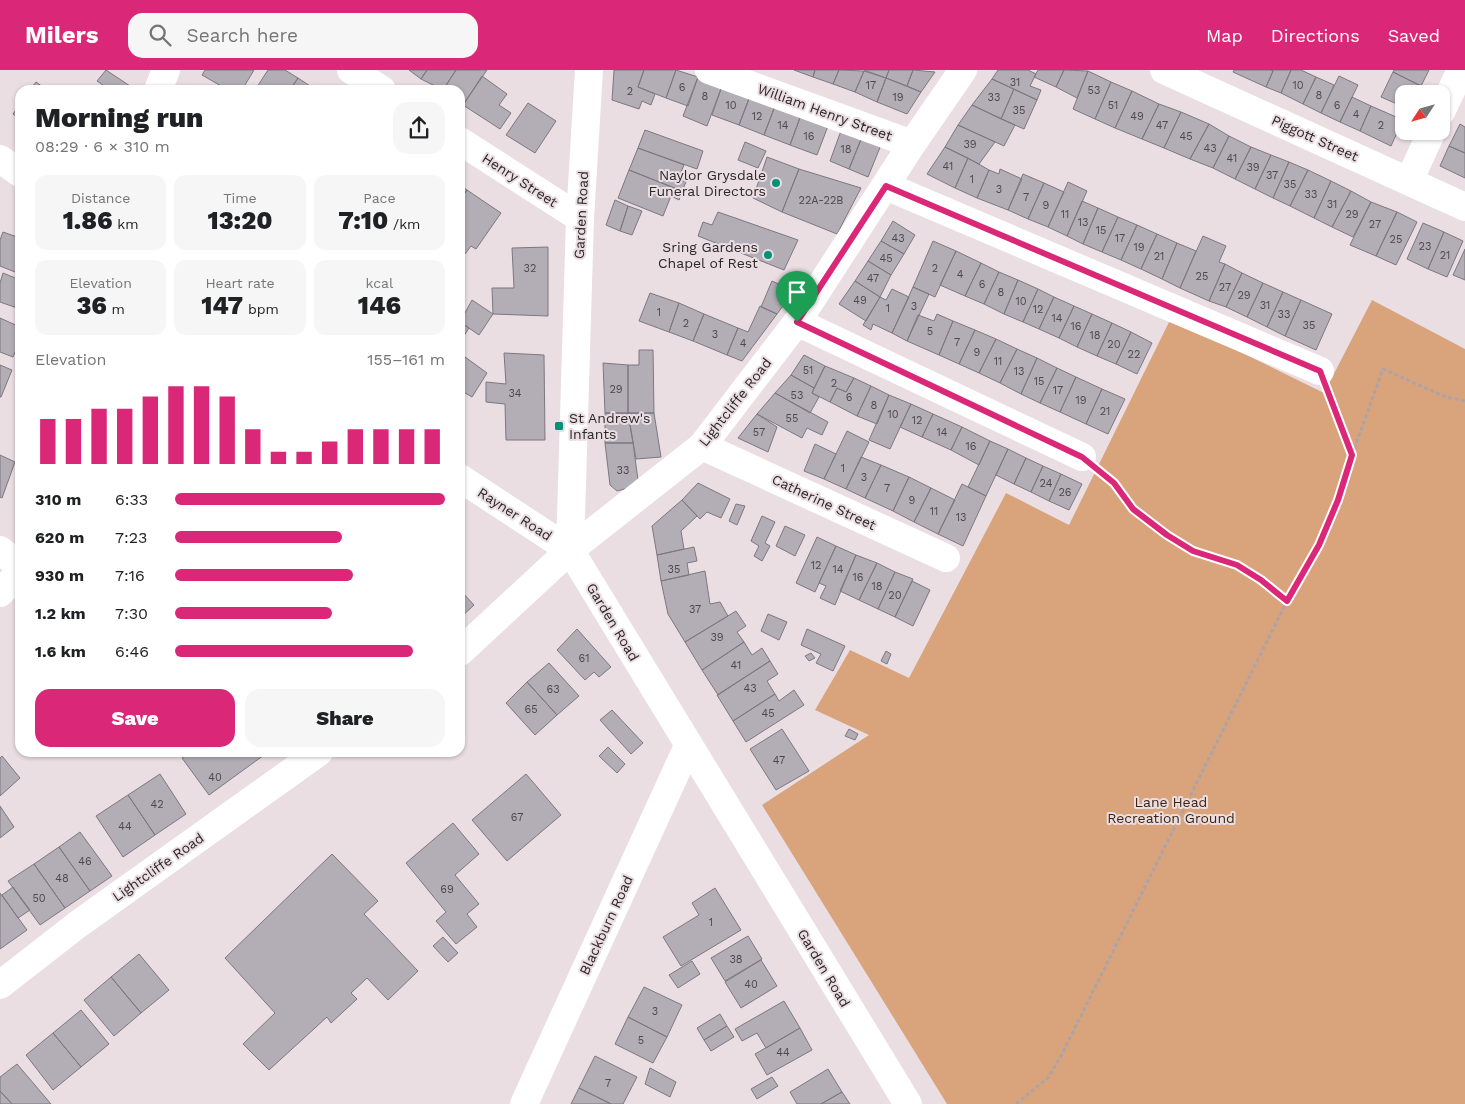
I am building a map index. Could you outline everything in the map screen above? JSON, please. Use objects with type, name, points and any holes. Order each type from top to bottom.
[{"type":"street","points":[[160,85],[166,70]]},
{"type":"street","points":[[351,70],[374,85]]},
{"type":"street","name":"Garden Road","points":[[589,70],[580,218],[570,550],[908,1104]]},
{"type":"street","name":"William Henry Street","points":[[709,70],[912,144]]},
{"type":"street","name":"Lightcliffe Road","points":[[465,647],[570,550],[702,446],[797,322],[912,144],[963,70]]},
{"type":"street","name":"Piggott Street","points":[[1164,70],[1465,207]]},
{"type":"street","points":[[1450,93],[1461,70]]},
{"type":"street","points":[[1409,181],[1428,140]]},
{"type":"street","name":"Henry Street","points":[[465,144],[580,218]]},
{"type":"street","points":[[0,158],[15,169]]},
{"type":"street","points":[[886,186],[1320,371]]},
{"type":"street","points":[[797,322],[1082,457]]},
{"type":"street","name":"Catherine Street","points":[[702,446],[946,558]]},
{"type":"street","name":"Rayner Road","points":[[465,481],[570,550]]},
{"type":"street","points":[[0,550],[15,562]]},
{"type":"street","points":[[0,593],[15,577]]},
{"type":"street","name":"Blackburn Road","points":[[524,1104],[688,746]]},
{"type":"street","name":"Lightcliffe Road","points":[[0,985],[77,925],[312,757]]},
{"type":"path","points":[[1016,1104],[1048,1078],[1061,1056],[1287,601],[1319,545],[1338,500],[1383,370],[1446,396],[1465,401]]},
{"type":"path","points":[[1320,371],[1352,455]]},
{"type":"path","points":[[1082,457],[1114,483],[1133,509],[1167,535],[1193,551],[1237,565],[1261,580],[1287,601]]},
{"type":"green space","name":"Lane Head Recreation Ground","points":[[1372,300],[1465,349],[1465,1104],[947,1104],[762,805],[869,735],[815,710],[850,650],[909,678],[1006,493],[1069,525],[1171,318],[1324,393]]},
{"type":"building","points":[[106,70],[128,85],[103,85],[97,81]]},
{"type":"building","points":[[205,70],[254,70],[245,85],[219,85],[202,75]]},
{"type":"building","points":[[268,70],[285,70],[298,78],[293,85],[258,85]]},
{"type":"building","points":[[409,70],[427,70],[421,79]]},
{"type":"building","points":[[427,70],[456,70],[446,85],[433,85],[421,79]]},
{"type":"building","points":[[456,70],[487,70],[465,102],[465,85],[446,85]]},
{"type":"building","points":[[614,70],[644,70],[638,87],[655,94],[651,105],[642,101],[639,109],[612,100]]},
{"type":"building","points":[[644,70],[676,70],[666,98],[638,87]]},
{"type":"building","points":[[676,70],[698,77],[688,106],[666,98]]},
{"type":"building","points":[[794,70],[815,70],[813,77]]},
{"type":"building","points":[[815,70],[839,70],[833,84],[813,77]]},
{"type":"building","points":[[839,70],[864,71],[855,92],[833,84]]},
{"type":"building","points":[[864,70],[889,70],[886,78]]},
{"type":"building","points":[[889,70],[913,70],[907,86],[886,78]]},
{"type":"building","points":[[913,70],[935,72],[921,92],[907,86]]},
{"type":"building","points":[[998,70],[1028,70],[1036,74],[1030,86],[1041,90],[1037,100],[992,79]]},
{"type":"building","points":[[1038,70],[1064,70],[1056,87],[1034,77]]},
{"type":"building","points":[[1064,70],[1088,71],[1077,98],[1056,87]]},
{"type":"building","points":[[1234,70],[1273,71],[1266,87],[1233,72]]},
{"type":"building","points":[[1271,70],[1291,70],[1281,93],[1266,87],[1273,71]]},
{"type":"building","points":[[1291,70],[1301,70],[1316,77],[1303,104],[1281,93]]},
{"type":"building","points":[[1394,70],[1429,70],[1422,85],[1393,72]]},
{"type":"building","points":[[864,71],[886,78],[877,102],[855,92]]},
{"type":"building","points":[[1088,71],[1111,82],[1095,119],[1073,109]]},
{"type":"building","points":[[1393,72],[1419,85],[1395,85],[1395,103],[1381,97]]},
{"type":"building","points":[[482,76],[507,94],[499,105],[511,113],[500,129],[465,106],[465,102]]},
{"type":"building","points":[[1339,76],[1358,85],[1340,122],[1321,113]]},
{"type":"building","points":[[698,77],[722,86],[707,126],[683,116]]},
{"type":"building","points":[[1316,77],[1334,85],[1321,113],[1303,104]]},
{"type":"building","points":[[298,78],[308,85],[293,85]]},
{"type":"building","points":[[886,78],[921,92],[907,114],[877,102]]},
{"type":"building","points":[[992,79],[1014,89],[1001,119],[972,105]]},
{"type":"building","points":[[1111,82],[1132,91],[1115,128],[1095,119]]},
{"type":"building","points":[[722,86],[750,96],[739,125],[712,115]]},
{"type":"building","points":[[1014,89],[1037,100],[1024,129],[1001,119]]},
{"type":"building","points":[[1132,91],[1159,104],[1142,139],[1115,128]]},
{"type":"building","points":[[750,96],[775,106],[764,135],[739,125]]},
{"type":"building","points":[[1352,97],[1371,106],[1360,131],[1340,122]]},
{"type":"building","points":[[528,103],[556,121],[535,153],[506,135]]},
{"type":"building","points":[[1159,104],[1181,112],[1164,148],[1142,139]]},
{"type":"building","points":[[972,105],[1015,125],[1004,146],[958,125]]},
{"type":"building","points":[[775,106],[801,115],[790,145],[764,135]]},
{"type":"building","points":[[1371,106],[1395,116],[1395,137],[1391,146],[1360,131]]},
{"type":"building","points":[[1181,112],[1209,124],[1190,159],[1164,148]]},
{"type":"building","points":[[801,115],[828,126],[817,155],[790,145]]},
{"type":"building","points":[[1209,124],[1229,136],[1213,168],[1190,159]]},
{"type":"building","points":[[1460,124],[1465,127],[1465,153],[1449,146]]},
{"type":"building","points":[[958,125],[995,142],[979,164],[945,147]]},
{"type":"building","points":[[842,128],[862,137],[849,169],[830,161]]},
{"type":"building","points":[[645,130],[703,151],[697,169],[638,148]]},
{"type":"building","points":[[1229,136],[1251,147],[1235,179],[1213,168]]},
{"type":"building","points":[[862,137],[881,145],[868,177],[849,169]]},
{"type":"building","points":[[745,142],[766,151],[758,168],[738,160]]},
{"type":"building","points":[[1449,146],[1465,153],[1465,178],[1440,166]]},
{"type":"building","points":[[945,147],[968,158],[955,188],[927,174]]},
{"type":"building","points":[[1251,147],[1271,155],[1255,189],[1235,179]]},
{"type":"building","points":[[638,148],[684,165],[678,179],[686,182],[682,191],[629,170]]},
{"type":"building","points":[[1271,155],[1289,162],[1273,198],[1255,189]]},
{"type":"building","name":"Naylor Grysdale Funeral Directors","points":[[767,157],[799,169],[782,212],[753,198]]},
{"type":"building","points":[[968,158],[989,170],[977,198],[955,188]]},
{"type":"building","points":[[1289,162],[1308,170],[1290,206],[1273,198]]},
{"type":"building","points":[[799,169],[861,188],[837,234],[782,212]]},
{"type":"building","points":[[1000,169],[1022,179],[1008,210],[977,198],[989,170],[999,174]]},
{"type":"building","points":[[629,170],[682,191],[679,200],[671,196],[663,216],[618,198]]},
{"type":"building","points":[[1308,170],[1331,181],[1314,218],[1290,206]]},
{"type":"building","points":[[1023,174],[1044,183],[1028,219],[1008,210]]},
{"type":"building","points":[[1331,181],[1351,191],[1332,227],[1314,218]]},
{"type":"building","points":[[1068,182],[1087,191],[1067,236],[1048,227]]},
{"type":"building","points":[[1044,183],[1064,192],[1048,227],[1028,219]]},
{"type":"building","points":[[467,190],[501,213],[476,249],[471,246],[465,254],[465,193]]},
{"type":"building","points":[[1351,191],[1371,202],[1353,237],[1332,227]]},
{"type":"building","points":[[615,200],[628,206],[620,231],[606,225]]},
{"type":"building","points":[[1082,201],[1098,208],[1083,244],[1067,236]]},
{"type":"building","points":[[1371,202],[1397,212],[1376,256],[1350,245]]},
{"type":"building","points":[[628,206],[642,211],[632,235],[620,231]]},
{"type":"building","points":[[1098,208],[1118,217],[1102,252],[1083,244]]},
{"type":"building","name":"Sring Gardens Chapel of Rest","points":[[718,212],[798,240],[784,270],[698,236],[703,222],[712,225]]},
{"type":"building","points":[[1397,212],[1417,222],[1396,265],[1376,256]]},
{"type":"building","points":[[1118,217],[1137,225],[1121,260],[1102,252]]},
{"type":"building","points":[[893,221],[915,235],[904,254],[881,241]]},
{"type":"building","points":[[1423,223],[1444,232],[1428,269],[1407,259]]},
{"type":"building","points":[[1137,225],[1157,234],[1141,269],[1121,260]]},
{"type":"building","points":[[3,232],[15,236],[15,272],[0,266],[0,240]]},
{"type":"building","points":[[1444,232],[1463,241],[1447,277],[1428,269]]},
{"type":"building","points":[[1157,234],[1177,243],[1162,279],[1141,269]]},
{"type":"building","points":[[1203,236],[1226,246],[1219,262],[1225,264],[1209,301],[1180,288]]},
{"type":"building","points":[[881,241],[904,254],[891,275],[868,261]]},
{"type":"building","points":[[933,241],[956,251],[935,297],[913,287]]},
{"type":"building","points":[[1177,243],[1196,251],[1180,288],[1162,279]]},
{"type":"building","points":[[548,247],[548,316],[493,314],[492,288],[514,288],[512,248]]},
{"type":"building","points":[[1465,249],[1465,280],[1453,275]]},
{"type":"building","points":[[956,251],[981,263],[965,296],[940,285]]},
{"type":"building","points":[[868,261],[891,275],[880,297],[855,281]]},
{"type":"building","points":[[981,263],[999,272],[984,304],[965,296]]},
{"type":"building","points":[[1225,264],[1242,273],[1226,307],[1209,301]]},
{"type":"building","points":[[999,272],[1018,280],[1004,314],[984,304]]},
{"type":"building","points":[[3,273],[15,278],[15,307],[0,302],[0,283]]},
{"type":"building","points":[[1242,273],[1263,283],[1247,317],[1226,307]]},
{"type":"building","points":[[1018,280],[1038,289],[1023,322],[1004,314]]},
{"type":"building","points":[[772,281],[794,291],[777,314],[761,307]]},
{"type":"building","points":[[855,281],[880,297],[866,321],[839,304]]},
{"type":"building","points":[[1263,283],[1283,292],[1267,327],[1247,317]]},
{"type":"building","points":[[913,287],[929,294],[907,341],[892,333]]},
{"type":"building","points":[[892,289],[909,297],[892,333],[873,324],[871,330],[863,325],[880,297],[886,300]]},
{"type":"building","points":[[1038,289],[1054,297],[1039,329],[1023,322]]},
{"type":"building","points":[[1283,292],[1301,300],[1285,336],[1267,327]]},
{"type":"building","points":[[650,293],[679,303],[669,332],[639,321]]},
{"type":"building","points":[[1054,297],[1074,306],[1059,338],[1039,329]]},
{"type":"building","points":[[472,300],[493,314],[479,335],[465,325],[465,313]]},
{"type":"building","points":[[1301,300],[1332,314],[1316,350],[1285,336]]},
{"type":"building","points":[[679,303],[704,314],[693,341],[669,332]]},
{"type":"building","points":[[760,306],[777,314],[742,361],[727,355],[738,328],[748,332]]},
{"type":"building","points":[[1074,306],[1092,314],[1077,347],[1059,338]]},
{"type":"building","points":[[704,314],[738,328],[727,355],[693,341]]},
{"type":"building","points":[[937,314],[953,321],[939,355],[907,341],[918,315],[934,321]]},
{"type":"building","points":[[1092,314],[1112,323],[1097,356],[1077,347]]},
{"type":"building","points":[[0,318],[15,325],[15,352],[13,357],[0,352]]},
{"type":"building","points":[[953,321],[975,330],[959,364],[939,355]]},
{"type":"building","points":[[1112,323],[1131,332],[1116,364],[1097,356]]},
{"type":"building","points":[[465,325],[469,328],[465,334]]},
{"type":"building","points":[[975,330],[996,339],[979,373],[959,364]]},
{"type":"building","points":[[1131,332],[1152,343],[1137,374],[1116,364]]},
{"type":"building","points":[[996,339],[1017,349],[1000,383],[979,373]]},
{"type":"building","points":[[1017,349],[1037,358],[1021,394],[1000,383]]},
{"type":"building","points":[[639,350],[653,350],[654,413],[628,413],[628,365],[639,365]]},
{"type":"building","points":[[504,353],[544,355],[545,440],[506,440],[505,404],[486,402],[486,382],[506,384]]},
{"type":"building","points":[[804,355],[825,366],[814,388],[791,375]]},
{"type":"building","points":[[465,357],[487,373],[472,397],[465,393]]},
{"type":"building","points":[[1037,358],[1057,368],[1040,403],[1021,394]]},
{"type":"building","points":[[603,363],[628,365],[628,413],[605,413]]},
{"type":"building","points":[[0,365],[12,370],[1,397],[0,397]]},
{"type":"building","points":[[825,366],[854,378],[846,392],[837,388],[830,402],[812,393]]},
{"type":"building","points":[[1057,368],[1076,377],[1060,412],[1040,403]]},
{"type":"building","points":[[791,375],[814,388],[812,393],[819,397],[810,413],[775,393]]},
{"type":"building","points":[[1076,377],[1102,389],[1086,424],[1060,412]]},
{"type":"building","points":[[854,378],[871,386],[857,416],[830,402],[837,388],[846,392]]},
{"type":"building","points":[[871,386],[889,395],[877,424],[857,416]]},
{"type":"building","points":[[1102,389],[1125,399],[1108,434],[1086,424]]},
{"type":"building","points":[[775,393],[828,422],[822,435],[807,428],[802,438],[757,414]]},
{"type":"building","points":[[889,395],[911,404],[890,449],[869,440]]},
{"type":"building","points":[[911,404],[933,414],[922,437],[900,427]]},
{"type":"building","points":[[605,413],[628,413],[633,443],[605,443]]},
{"type":"building","points":[[628,413],[654,413],[661,457],[636,459]]},
{"type":"building","points":[[757,414],[777,427],[768,452],[738,438]]},
{"type":"building","points":[[933,414],[962,427],[951,450],[922,437]]},
{"type":"building","points":[[962,427],[990,441],[979,465],[951,450]]},
{"type":"building","points":[[847,431],[869,442],[846,489],[824,479]]},
{"type":"building","points":[[990,441],[1008,449],[986,496],[968,487]]},
{"type":"building","points":[[605,443],[633,443],[638,480],[632,487],[617,491],[610,485]]},
{"type":"building","points":[[815,444],[836,454],[824,479],[804,471]]},
{"type":"building","points":[[1008,449],[1026,458],[1014,484],[996,475]]},
{"type":"building","points":[[0,455],[15,462],[2,498],[0,497]]},
{"type":"building","points":[[861,457],[881,465],[865,498],[846,489]]},
{"type":"building","points":[[1026,458],[1043,466],[1031,492],[1014,484]]},
{"type":"building","points":[[881,465],[909,477],[893,511],[865,498]]},
{"type":"building","points":[[1043,466],[1061,474],[1049,501],[1031,492]]},
{"type":"building","points":[[1061,474],[1082,484],[1069,510],[1049,501]]},
{"type":"building","points":[[909,477],[931,488],[914,522],[893,511]]},
{"type":"building","points":[[698,483],[730,499],[721,518],[707,512],[700,519],[682,500]]},
{"type":"building","points":[[962,484],[986,496],[963,546],[938,534]]},
{"type":"building","points":[[931,488],[955,500],[938,534],[914,522]]},
{"type":"building","points":[[682,500],[697,516],[681,531],[684,549],[657,555],[652,526]]},
{"type":"building","points":[[736,504],[745,506],[737,525],[729,521]]},
{"type":"building","points":[[762,516],[775,522],[765,543],[770,546],[762,561],[754,556],[759,546],[751,541]]},
{"type":"building","points":[[785,526],[805,535],[795,556],[776,546]]},
{"type":"building","points":[[817,537],[836,546],[815,592],[796,583]]},
{"type":"building","points":[[836,546],[856,555],[835,605],[820,598],[826,586],[819,583]]},
{"type":"building","points":[[694,547],[697,561],[687,563],[689,575],[661,581],[657,555]]},
{"type":"building","points":[[856,555],[877,563],[859,600],[840,591]]},
{"type":"building","points":[[877,563],[895,572],[878,609],[859,600]]},
{"type":"building","points":[[705,571],[710,604],[720,602],[728,616],[685,642],[668,614],[661,581]]},
{"type":"building","points":[[895,572],[913,579],[895,617],[878,609]]},
{"type":"building","points":[[912,581],[930,590],[913,626],[895,617]]},
{"type":"building","points":[[465,595],[474,605],[465,613]]},
{"type":"building","points":[[736,611],[746,626],[737,632],[744,642],[702,670],[685,642]]},
{"type":"building","points":[[768,614],[787,622],[779,640],[761,631]]},
{"type":"building","points":[[577,629],[611,667],[599,677],[594,672],[585,680],[557,650]]},
{"type":"building","points":[[807,629],[845,646],[833,671],[816,663],[821,654],[801,645]]},
{"type":"building","points":[[744,642],[752,655],[762,648],[770,661],[718,695],[702,670]]},
{"type":"building","points":[[886,651],[891,654],[887,664],[881,661]]},
{"type":"building","points":[[811,653],[815,658],[809,661],[805,656]]},
{"type":"building","points":[[770,661],[778,674],[767,681],[775,694],[733,721],[717,695]]},
{"type":"building","points":[[549,663],[579,696],[557,715],[527,682]]},
{"type":"building","points":[[527,682],[557,715],[535,735],[506,703]]},
{"type":"building","points":[[794,690],[804,705],[746,742],[733,721],[775,694],[779,701]]},
{"type":"building","points":[[612,710],[643,743],[631,754],[600,720]]},
{"type":"building","points":[[782,729],[809,771],[776,790],[750,749]]},
{"type":"building","points":[[849,729],[858,734],[855,740],[845,736]]},
{"type":"building","points":[[608,747],[625,764],[617,773],[599,756]]},
{"type":"building","points":[[2,756],[20,778],[0,796],[0,758]]},
{"type":"building","points":[[184,757],[261,757],[209,795],[182,758]]},
{"type":"building","points":[[160,774],[186,814],[155,835],[128,795]]},
{"type":"building","points":[[526,774],[561,815],[507,861],[472,820]]},
{"type":"building","points":[[128,795],[155,835],[123,857],[96,816]]},
{"type":"building","points":[[0,806],[14,827],[0,838]]},
{"type":"building","points":[[453,823],[479,854],[455,875],[479,904],[467,914],[477,927],[456,944],[436,921],[446,912],[406,863]]},
{"type":"building","points":[[80,832],[112,876],[90,891],[59,847]]},
{"type":"building","points":[[59,847],[90,891],[65,908],[34,864]]},
{"type":"building","points":[[332,854],[378,901],[364,914],[418,971],[388,1000],[367,978],[351,993],[357,999],[331,1023],[327,1017],[269,1070],[243,1044],[275,1013],[225,958]]},
{"type":"building","points":[[34,864],[65,908],[40,925],[8,881]]},
{"type":"building","points":[[13,887],[30,910],[18,918],[2,895]]},
{"type":"building","points":[[715,888],[741,930],[681,966],[663,937],[699,915],[692,903]]},
{"type":"building","points":[[0,893],[27,930],[0,949]]},
{"type":"building","points":[[748,936],[762,959],[725,981],[711,958]]},
{"type":"building","points":[[443,937],[458,953],[448,962],[433,946]]},
{"type":"building","points":[[139,954],[169,990],[141,1013],[111,977]]},
{"type":"building","points":[[761,960],[777,986],[741,1008],[725,982]]},
{"type":"building","points":[[692,961],[700,974],[678,988],[669,975]]},
{"type":"building","points":[[111,977],[141,1013],[114,1036],[84,1000]]},
{"type":"building","points":[[644,987],[682,1005],[667,1037],[628,1017]]},
{"type":"building","points":[[784,1001],[800,1028],[766,1048],[757,1033],[742,1041],[735,1029]]},
{"type":"building","points":[[81,1010],[109,1044],[81,1067],[53,1033]]},
{"type":"building","points":[[720,1014],[727,1026],[704,1040],[697,1028]]},
{"type":"building","points":[[628,1017],[667,1037],[653,1063],[615,1044]]},
{"type":"building","points":[[727,1026],[734,1037],[711,1051],[704,1040]]},
{"type":"building","points":[[800,1028],[812,1050],[767,1075],[755,1054]]},
{"type":"building","points":[[53,1033],[81,1067],[53,1090],[26,1055]]},
{"type":"building","points":[[595,1056],[637,1077],[623,1104],[611,1104],[579,1088]]},
{"type":"building","points":[[17,1064],[51,1104],[12,1104],[0,1091],[0,1077]]},
{"type":"building","points":[[650,1068],[676,1082],[670,1097],[645,1084]]},
{"type":"building","points":[[828,1069],[842,1092],[821,1104],[797,1104],[790,1092]]},
{"type":"building","points":[[772,1077],[778,1086],[757,1099],[751,1089]]},
{"type":"building","points":[[579,1088],[611,1104],[571,1104]]},
{"type":"building","points":[[0,1091],[12,1104],[0,1104]]},
{"type":"building","points":[[842,1092],[850,1104],[821,1104]]},
{"type":"place","name":"Naylor Grysdale Funeral Directors","points":[[776,183]]},
{"type":"place","name":"Sring Gardens Chapel of Rest","points":[[768,255]]},
{"type":"place","name":"St Andrew's Infants","points":[[559,426]]},
{"type":"route","points":[[886,186],[1320,371],[1352,455],[1338,500],[1319,545],[1287,601],[1261,580],[1237,565],[1193,551],[1167,535],[1133,509],[1114,483],[1082,457],[797,322],[886,186]]}]
